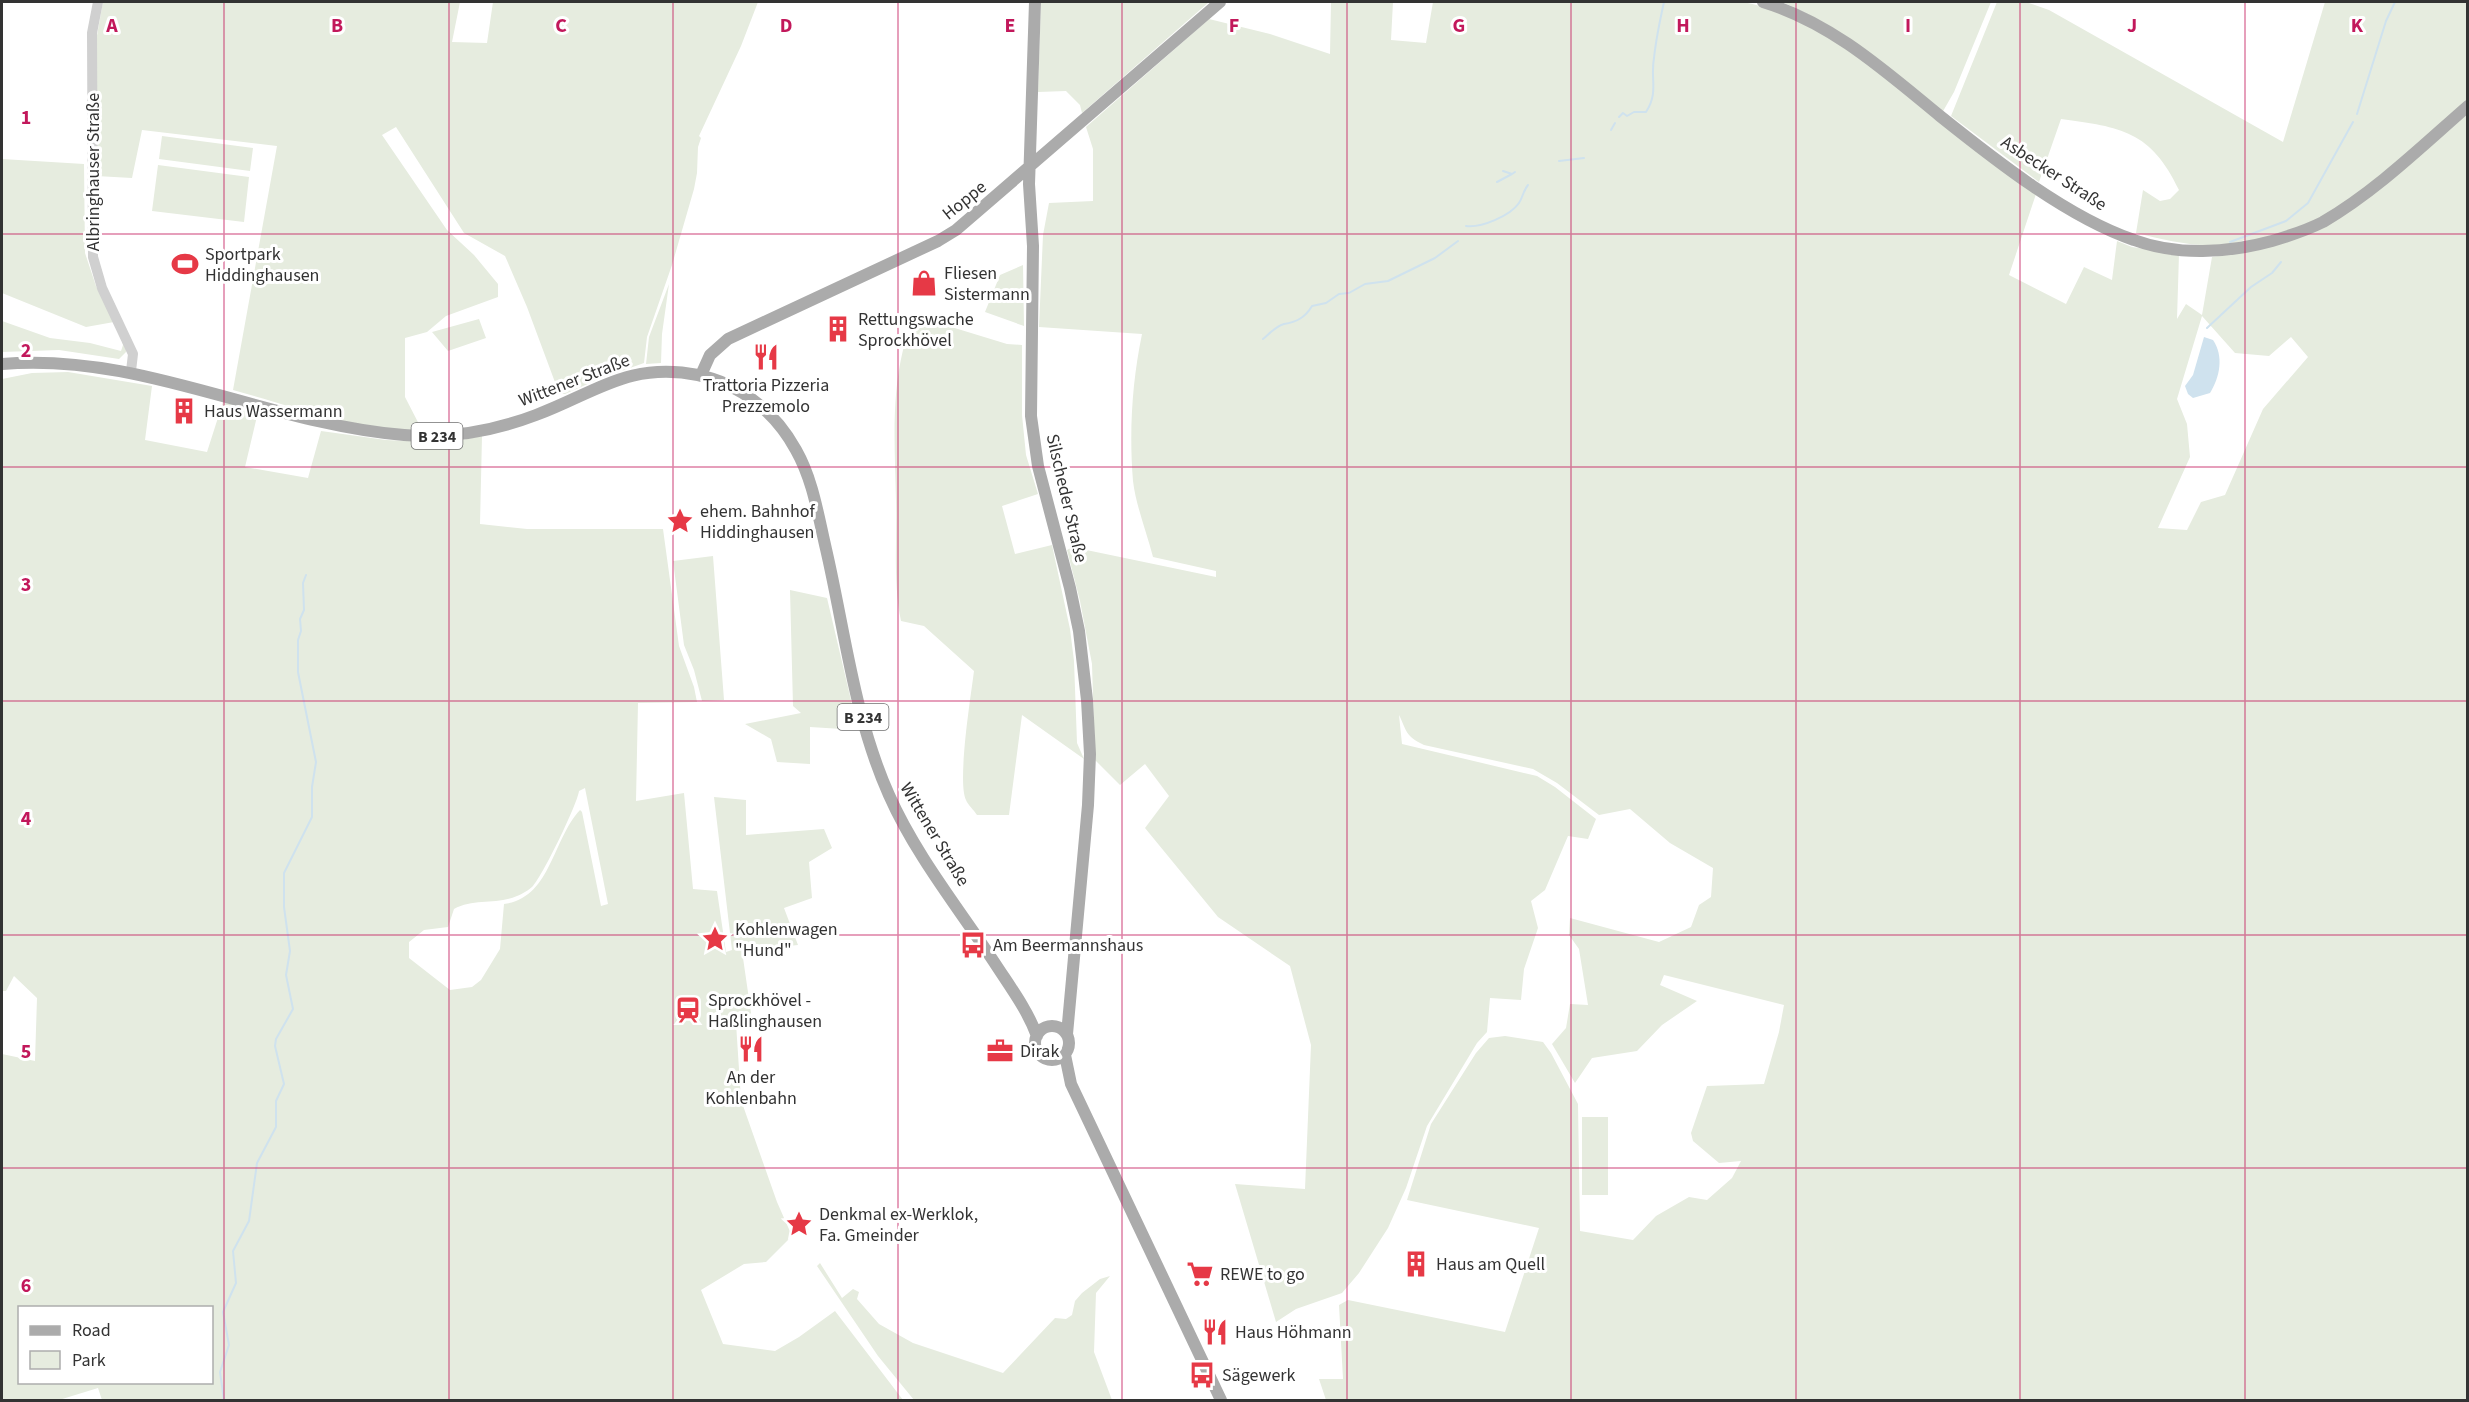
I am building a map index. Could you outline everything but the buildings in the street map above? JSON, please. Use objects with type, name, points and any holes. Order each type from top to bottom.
[{"type":"main road","name":"Silscheder Straße","points":[[1035,2],[1030,168],[1033,255],[1030,383],[1033,439],[1044,494],[1071,588],[1079,631],[1089,727],[1088,805],[1067,1034]]},
{"type":"main road","name":"Hoppe","points":[[701,375],[710,355],[728,339],[938,241],[956,230],[1220,2]]},
{"type":"main road","name":"Asbecker Straße","points":[[1763,2],[1790,10],[1823,27],[1903,84],[1942,118],[2020,177],[2081,216],[2133,240],[2171,248],[2205,250],[2256,245],[2320,223],[2364,195],[2468,106]]},
{"type":"main road","points":[[1007,188],[1023,194],[1030,202]]},
{"type":"main road","name":"Wittener Straße","points":[[2,364],[52,362],[131,371],[355,430],[407,436],[436,436],[491,429],[539,414],[610,381],[653,372],[673,371],[701,375],[731,385],[767,411],[799,454],[813,491],[858,699],[873,753],[889,795],[929,866],[1016,995],[1037,1036]]},
{"type":"main road","name":"Wittener Straße","points":[[1016,995],[1043,1023],[1052,1027]]},
{"type":"main road","name":"Silscheder Straße","points":[[1052,1027],[1069,1000]]},
{"type":"main road","points":[[1052,1027],[1067,1034],[1070,1045],[1059,1058],[1046,1059],[1039,1054],[1036,1045],[1037,1036],[1042,1030],[1052,1027]]},
{"type":"main road","points":[[1059,1058],[1221,1401]]},
{"type":"street","name":"Albringhauser Straße","points":[[98,2],[92,33],[93,257],[102,288],[133,354],[131,371]]},
{"type":"green space","points":[[103,2],[460,2],[452,42],[487,43],[493,2],[758,2],[741,46],[699,136],[701,138],[694,189],[672,265],[647,337],[644,363],[565,394],[559,393],[505,256],[464,233],[396,127],[382,135],[447,230],[474,255],[498,284],[498,297],[446,316],[427,332],[405,338],[405,397],[422,430],[398,430],[351,422],[233,390],[277,146],[142,130],[132,178],[96,176],[96,41]]},
{"type":"green space","points":[[1041,2],[1209,2],[1082,113],[1080,105],[1066,91],[1038,92]]},
{"type":"green space","points":[[1331,2],[1393,2],[1391,40],[1426,43],[1433,2],[1743,2],[1768,8],[1815,29],[1859,57],[2036,194],[2009,275],[2066,304],[2084,267],[2112,280],[2117,241],[2132,247],[2179,254],[2177,319],[2186,304],[2202,315],[2212,257],[2254,250],[2245,240],[2204,245],[2176,242],[2136,233],[2143,190],[2160,201],[2170,199],[2179,190],[2157,155],[2132,135],[2101,125],[2061,119],[2039,182],[1951,116],[1997,2],[2026,2],[2049,10],[2283,142],[2325,2],[2467,2],[2467,1400],[1326,1400],[1319,1379],[1343,1379],[1339,1305],[1348,1300],[1505,1332],[1539,1228],[1407,1200],[1431,1124],[1476,1053],[1489,1038],[1505,1036],[1543,1042],[1551,1053],[1578,1104],[1580,1231],[1633,1240],[1656,1216],[1689,1197],[1707,1200],[1732,1178],[1741,1161],[1719,1163],[1693,1141],[1691,1133],[1707,1086],[1764,1084],[1784,1005],[1664,975],[1660,985],[1697,1001],[1662,1025],[1637,1051],[1592,1058],[1575,1083],[1552,1044],[1566,1028],[1570,1004],[1588,1005],[1579,949],[1569,935],[1570,918],[1659,942],[1691,927],[1699,905],[1711,897],[1713,868],[1670,843],[1630,809],[1599,815],[1557,783],[1533,769],[1424,745],[1410,736],[1399,715],[1402,744],[1537,776],[1596,819],[1588,839],[1568,836],[1545,890],[1531,901],[1538,928],[1524,969],[1521,1000],[1490,998],[1487,1032],[1477,1043],[1427,1126],[1406,1188],[1388,1228],[1359,1273],[1342,1293],[1296,1309],[1276,1322],[1235,1184],[1305,1189],[1311,1045],[1290,966],[1218,917],[1145,828],[1169,796],[1145,764],[1120,785],[1095,760],[1092,664],[1067,550],[1072,547],[1216,577],[1216,571],[1153,557],[1137,500],[1132,463],[1131,426],[1142,334],[1039,327],[1043,235],[1049,203],[1093,201],[1093,149],[1086,127],[1209,19],[1270,34],[1330,54]],"holes":[[[2202,316],[2235,353],[2269,356],[2291,337],[2308,357],[2263,409],[2225,495],[2201,502],[2187,530],[2158,528],[2190,457],[2187,424],[2177,399]]]},
{"type":"green space","points":[[1782,2],[1991,2],[1954,92],[1942,113],[1885,65],[1847,37],[1805,12]]},
{"type":"green space","points":[[162,136],[253,148],[250,171],[159,159]]},
{"type":"green space","points":[[2,159],[84,164],[85,253],[96,286],[114,322],[86,327],[2,293]]},
{"type":"green space","points":[[158,165],[249,177],[244,222],[152,211]]},
{"type":"green space","points":[[1023,265],[1024,326],[985,312],[1000,275]]},
{"type":"green space","points":[[669,284],[662,334],[661,363],[646,364],[649,337]]},
{"type":"green space","points":[[922,318],[1007,344],[1022,345],[1022,415],[1026,455],[1038,494],[1002,506],[1015,554],[1052,545],[1070,629],[1074,661],[1077,743],[1084,759],[1022,715],[1009,815],[977,815],[966,800],[963,776],[964,758],[974,671],[924,626],[901,621],[896,576],[895,406],[904,346]]},
{"type":"green space","points":[[479,319],[486,338],[448,351],[432,332]]},
{"type":"green space","points":[[2,321],[50,338],[90,343],[121,351],[123,345],[121,337],[127,347],[126,352],[119,359],[59,350],[2,352]]},
{"type":"green space","points":[[68,372],[152,386],[145,440],[207,452],[223,402],[258,412],[245,467],[308,478],[321,431],[386,440],[447,443],[482,436],[480,524],[527,529],[663,529],[679,646],[697,702],[638,703],[636,801],[684,793],[693,889],[717,891],[726,952],[732,950],[714,797],[746,800],[746,835],[824,829],[832,848],[809,862],[812,898],[784,908],[798,945],[742,951],[751,1013],[742,1022],[736,1023],[741,1100],[777,1202],[792,1236],[766,1262],[744,1264],[701,1290],[723,1344],[775,1351],[835,1311],[903,1400],[102,1400],[98,1388],[59,1400],[2,1400],[2,1054],[35,1061],[37,998],[14,976],[6,991],[2,991],[2,379],[32,373]],"holes":[[[585,788],[608,904],[601,906],[580,810],[563,836],[541,880],[532,891],[520,899],[504,904],[500,949],[481,980],[472,987],[450,990],[409,958],[409,942],[424,930],[448,927],[454,909],[469,904],[509,899],[533,886],[559,840],[579,791]]]},
{"type":"green space","points":[[713,556],[724,700],[702,701],[694,670],[684,645],[673,561]]},
{"type":"green space","points":[[790,590],[827,598],[858,730],[810,727],[810,764],[777,762],[771,739],[745,724],[801,713],[793,706]]},
{"type":"green space","points":[[1582,1117],[1608,1117],[1608,1195],[1582,1195]]},
{"type":"green space","points":[[820,1263],[842,1298],[853,1289],[859,1292],[857,1299],[879,1324],[913,1343],[1003,1373],[1055,1318],[1066,1319],[1072,1315],[1075,1301],[1082,1293],[1100,1279],[1110,1276],[1096,1293],[1094,1352],[1112,1400],[914,1400],[878,1356],[817,1266]]},
{"type":"water","points":[[2204,337],[2213,340],[2219,353],[2218,373],[2210,393],[2193,398],[2188,394],[2185,386],[2193,375]]},
{"type":"waterway","points":[[1619,117],[1623,113],[1627,116],[1634,112],[1646,112],[1650,105],[1655,51],[1664,2]]},
{"type":"waterway","points":[[2357,114],[2386,21],[2395,2]]},
{"type":"waterway","points":[[2230,242],[2286,221],[2308,203],[2353,122]]},
{"type":"waterway","points":[[1611,130],[1615,123]]},
{"type":"waterway","points":[[1559,161],[1584,158]]},
{"type":"waterway","points":[[1503,171],[1512,174],[1515,172]]},
{"type":"waterway","points":[[1497,182],[1512,174]]},
{"type":"waterway","points":[[1466,226],[1487,223],[1502,217],[1515,208],[1528,185]]},
{"type":"waterway","points":[[1263,339],[1278,326],[1300,319],[1312,306],[1326,303],[1339,294],[1349,293],[1365,284],[1388,281],[1435,258],[1458,241]]},
{"type":"waterway","points":[[2207,328],[2251,287],[2272,273],[2281,262]]},
{"type":"waterway","points":[[224,1400],[220,1372],[229,1345],[223,1312],[236,1283],[233,1251],[249,1221],[257,1163],[276,1127],[276,1101],[284,1084],[275,1046],[276,1039],[293,1009],[286,975],[290,951],[284,907],[284,873],[312,817],[312,787],[316,762],[298,672],[298,640],[301,631],[300,619],[304,610],[303,583],[306,575]]},
{"type":"place","name":"Sportpark Hiddinghausen","points":[[185,264]]},
{"type":"place","name":"Fliesen Sistermann","points":[[924,283]]},
{"type":"place","name":"Rettungswache Sprockhövel","points":[[838,329]]},
{"type":"place","name":"Trattoria Pizzeria Prezzemolo","points":[[766,357]]},
{"type":"place","name":"Haus Wassermann","points":[[184,411]]},
{"type":"place","name":"ehem. Bahnhof Hiddinghausen","points":[[680,521]]},
{"type":"place","name":"Kohlenwagen \"Hund\"","points":[[715,939]]},
{"type":"place","name":"Am Beermannshaus","points":[[973,945]]},
{"type":"place","name":"Sprockhövel - Haßlinghausen","points":[[688,1010]]},
{"type":"place","name":"An der Kohlenbahn","points":[[751,1049]]},
{"type":"place","name":"Dirak","points":[[1000,1051]]},
{"type":"place","name":"Denkmal ex-Werklok, Fa. Gmeinder","points":[[799,1224]]},
{"type":"place","name":"Haus am Quell","points":[[1416,1264]]},
{"type":"place","name":"REWE to go","points":[[1200,1274]]},
{"type":"place","name":"Haus Höhmann","points":[[1215,1332]]},
{"type":"place","name":"Sägewerk","points":[[1202,1375]]}]
